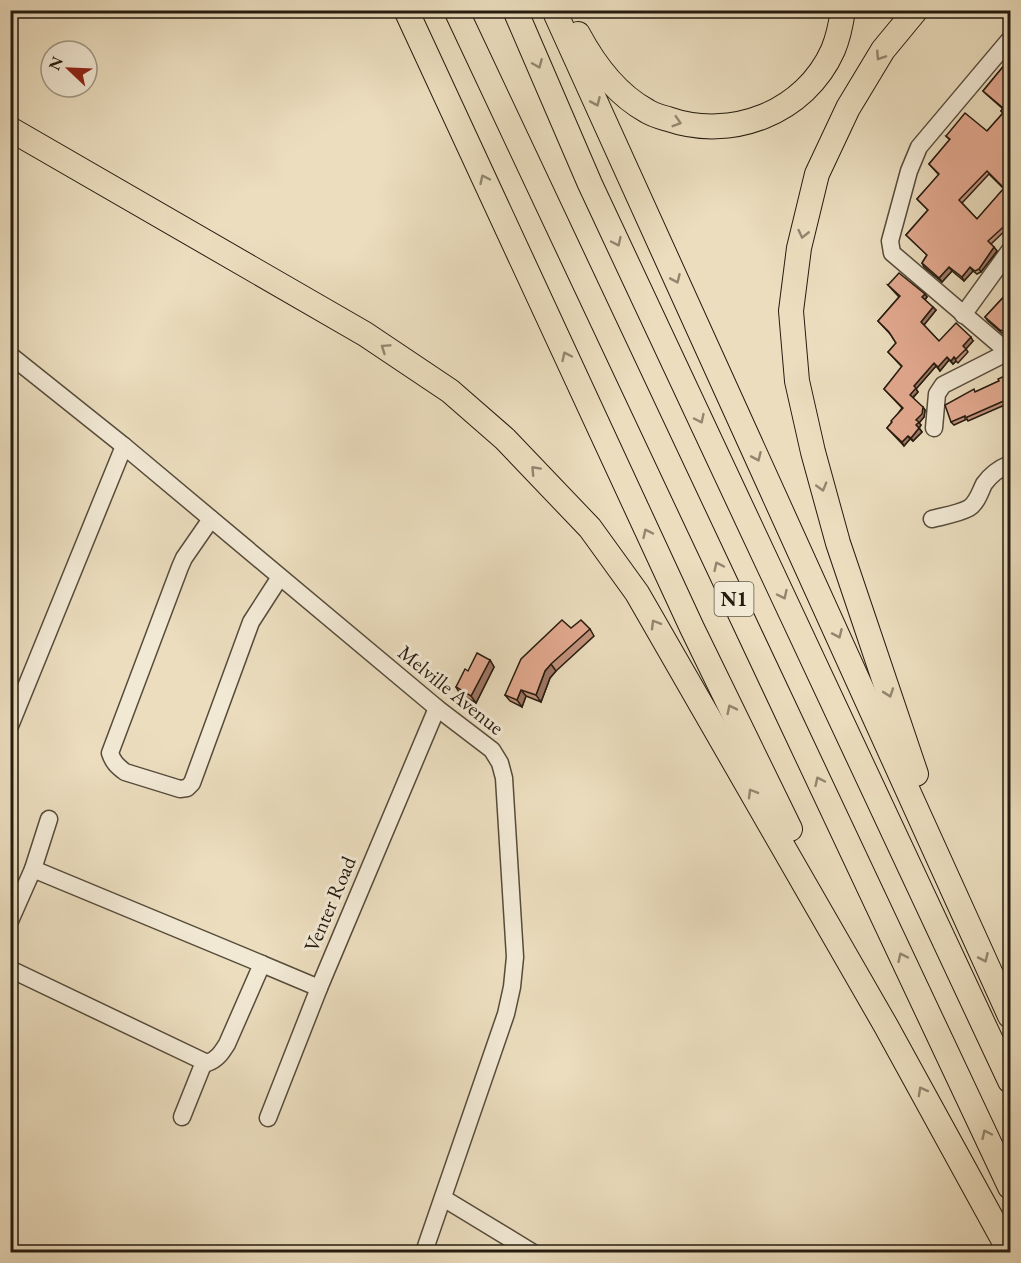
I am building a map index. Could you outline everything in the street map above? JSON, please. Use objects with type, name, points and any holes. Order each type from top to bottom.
[{"type":"highway","points":[[406,10],[692,628],[886,1026]]},
{"type":"highway","name":"N1","points":[[456,10],[1011,1187]]},
{"type":"highway","name":"N1","points":[[515,10],[595,195],[1011,1081]]},
{"type":"highway","points":[[554,10],[1011,1016]]},
{"type":"highway","points":[[565,10],[588,52],[618,91],[648,112],[683,124],[712,128],[742,125],[774,112],[799,96],[820,73],[833,50],[843,10]]},
{"type":"highway","points":[[916,10],[883,50],[848,108],[817,174],[800,248],[791,311],[797,381],[813,452],[838,543],[961,904]]},
{"type":"highway","points":[[10,129],[365,334],[450,391],[506,439],[590,528],[637,593],[886,1026],[1011,1252]]},
{"type":"street","points":[[934,428],[937,394],[943,385],[1009,352],[892,253],[891,235],[909,171],[920,147],[1011,39]]},
{"type":"street","points":[[963,315],[1011,250]]},
{"type":"street","name":"Melville Avenue","points":[[10,355],[437,708],[492,750],[500,763],[504,778],[515,957],[512,987],[506,1014],[424,1252]]},
{"type":"street","points":[[10,726],[124,447]]},
{"type":"street","points":[[932,519],[968,508],[977,500],[993,473],[1011,464]]},
{"type":"street","points":[[211,519],[184,558],[172,588],[111,753],[112,760],[118,767],[180,789],[187,788],[192,783],[251,622],[280,577]]},
{"type":"street","name":"Venter Road","points":[[268,1118],[319,988],[437,708]]},
{"type":"street","points":[[10,921],[33,869],[49,819]]},
{"type":"street","points":[[33,869],[319,988]]},
{"type":"street","points":[[10,969],[204,1062],[212,1062],[227,1044],[262,964]]},
{"type":"street","points":[[182,1117],[204,1062]]},
{"type":"street","points":[[443,1198],[532,1252]]},
{"type":"building","points":[[1011,57],[1011,220],[988,241],[994,247],[979,269],[975,271],[970,267],[962,277],[949,267],[939,278],[922,263],[927,255],[906,235],[928,210],[917,199],[939,174],[929,164],[950,139],[946,136],[965,113],[987,131],[1003,113],[1001,111],[1003,108],[983,91]],"holes":[[[987,171],[1004,188],[977,219],[959,200]]]},
{"type":"building","points":[[899,273],[925,294],[922,297],[933,307],[921,322],[939,341],[956,323],[971,337],[963,346],[966,349],[956,359],[954,357],[951,361],[947,357],[938,367],[934,363],[914,386],[916,388],[910,395],[923,407],[922,414],[916,420],[919,422],[916,425],[919,428],[911,438],[908,436],[902,442],[887,428],[903,408],[884,389],[902,366],[888,352],[896,343],[878,321],[900,296],[888,285]]},
{"type":"building","points":[[1011,289],[1011,331],[1006,328],[1004,331],[985,317]]},
{"type":"building","points":[[1011,373],[1011,400],[951,422],[945,405],[974,389],[975,392],[999,381],[998,379]]},
{"type":"building","points":[[562,620],[571,628],[581,620],[590,629],[545,671],[536,695],[521,690],[517,700],[505,695],[521,659]]},
{"type":"building","points":[[477,653],[490,660],[471,696],[456,687],[465,669],[468,671]]}]
